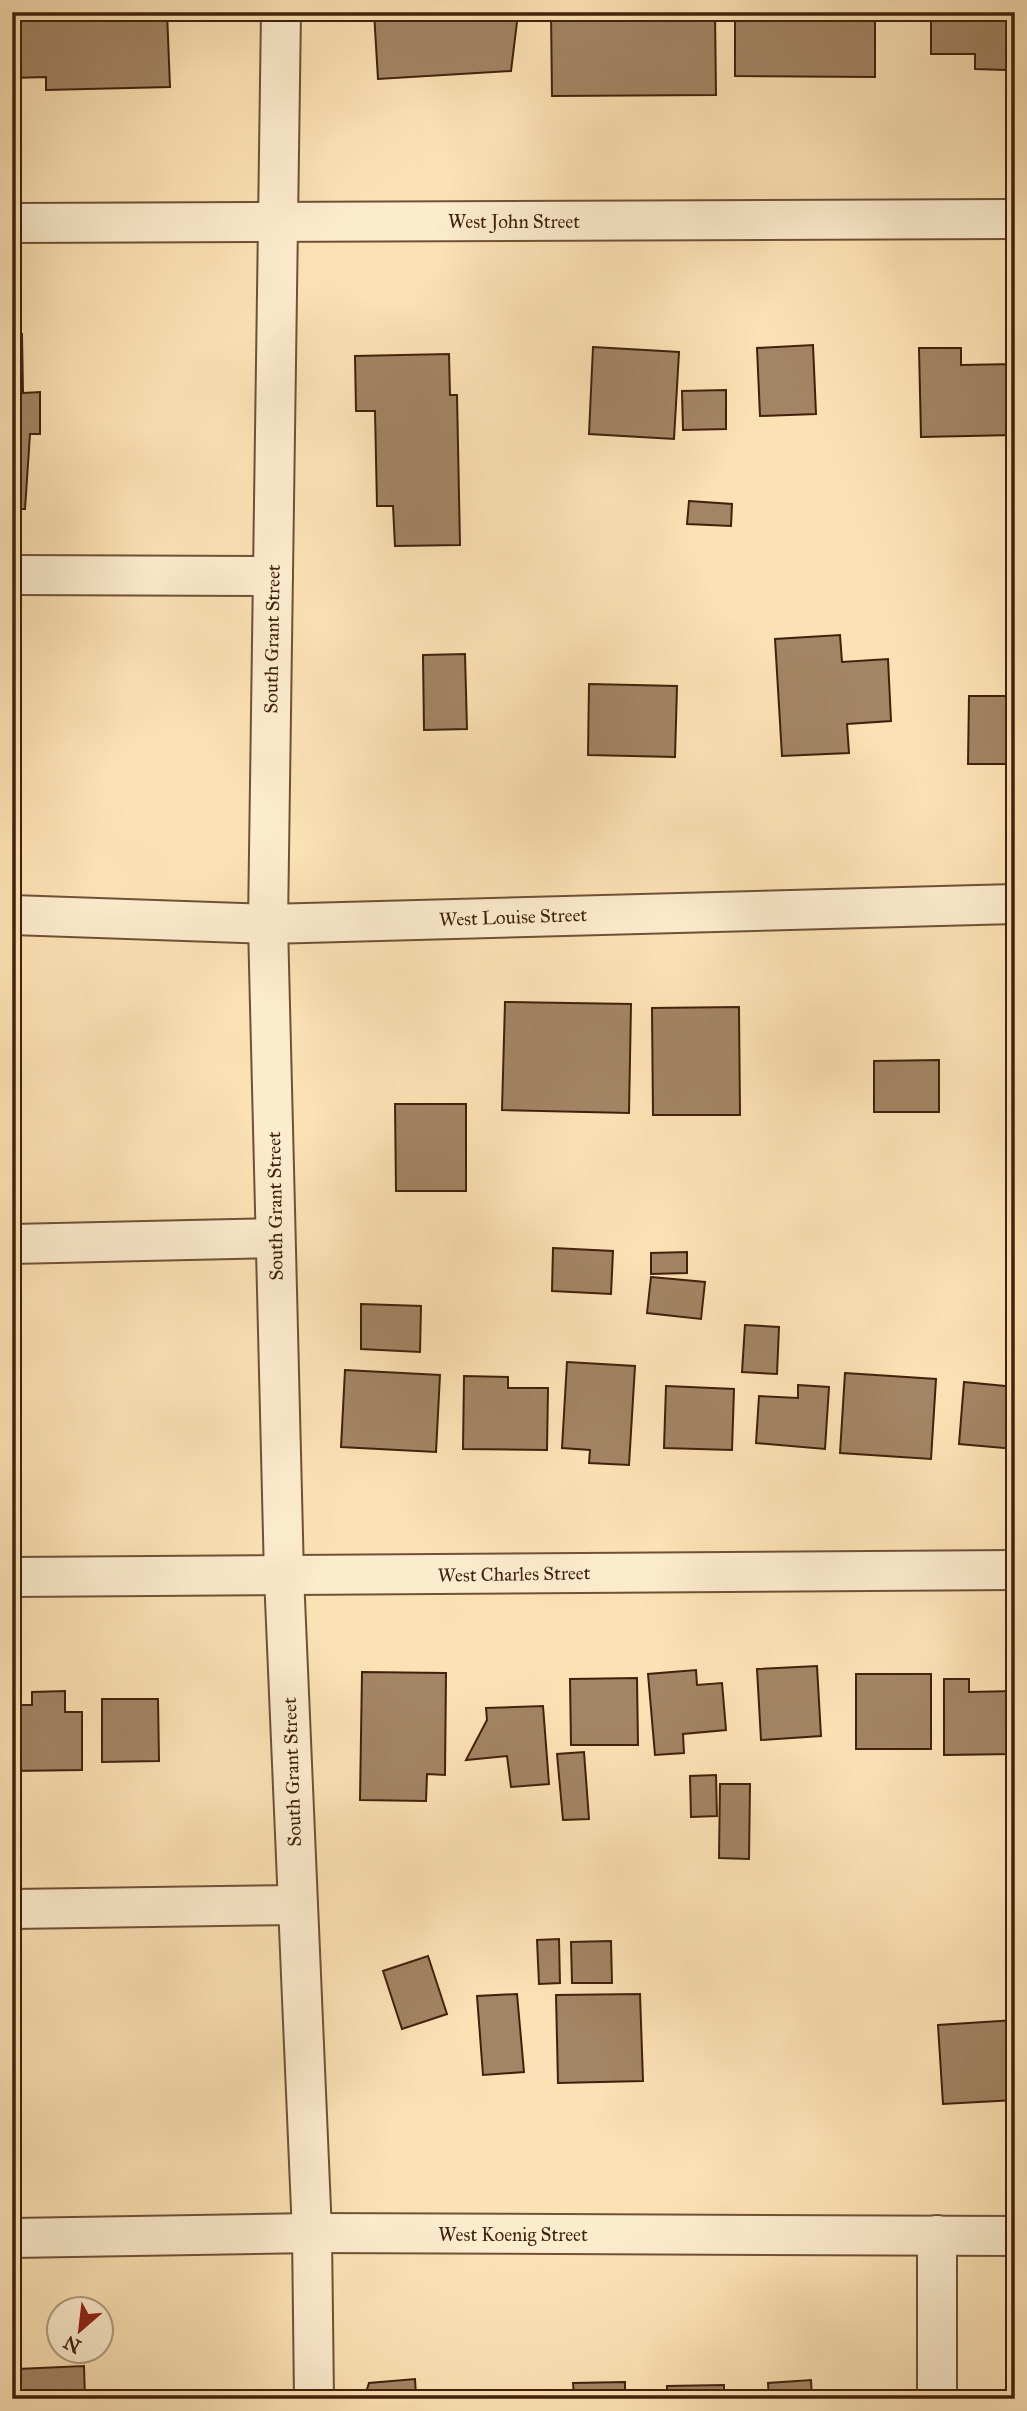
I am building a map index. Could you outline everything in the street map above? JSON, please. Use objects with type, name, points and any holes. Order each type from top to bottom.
[{"type":"street","name":"South Grant Street","points":[[281,12],[268,924],[284,1576],[312,2233],[314,2399]]},
{"type":"street","name":"West John Street","points":[[12,223],[1015,219]]},
{"type":"street","points":[[12,575],[272,576]]},
{"type":"street","name":"West Louise Street","points":[[12,915],[268,924],[1015,904]]},
{"type":"street","points":[[12,1244],[275,1238]]},
{"type":"street","name":"West Charles Street","points":[[12,1577],[1015,1570]]},
{"type":"street","points":[[12,1909],[297,1906]]},
{"type":"street","name":"West Koenig Street","points":[[12,2238],[312,2233],[1015,2236]]},
{"type":"street","points":[[937,2235],[937,2399]]},
{"type":"building","points":[[12,12],[167,12],[170,87],[46,90],[46,77],[12,78]]},
{"type":"building","points":[[374,12],[520,12],[511,71],[378,79]]},
{"type":"building","points":[[551,12],[715,12],[716,95],[552,96]]},
{"type":"building","points":[[735,12],[875,13],[875,77],[735,76]]},
{"type":"building","points":[[931,12],[1015,12],[1015,84],[1006,84],[1006,70],[975,69],[975,54],[931,54]]},
{"type":"building","points":[[12,334],[22,334],[23,393],[40,392],[40,434],[30,434],[25,509],[12,509]]},
{"type":"building","points":[[813,345],[816,414],[760,416],[757,348]]},
{"type":"building","points":[[593,347],[679,352],[674,439],[589,434]]},
{"type":"building","points":[[919,348],[961,348],[961,365],[1015,364],[1015,435],[921,437]]},
{"type":"building","points":[[449,354],[450,395],[457,395],[460,545],[395,546],[393,506],[377,506],[375,411],[356,411],[355,356]]},
{"type":"building","points":[[726,390],[726,429],[683,430],[682,391]]},
{"type":"building","points":[[689,501],[732,504],[731,526],[687,524]]},
{"type":"building","points":[[840,635],[842,662],[888,659],[891,721],[847,724],[849,753],[782,756],[775,639]]},
{"type":"building","points":[[465,654],[467,729],[424,730],[423,655]]},
{"type":"building","points":[[589,684],[677,686],[675,757],[588,755]]},
{"type":"building","points":[[969,696],[1015,696],[1015,764],[968,764]]},
{"type":"building","points":[[505,1002],[631,1004],[629,1113],[502,1110]]},
{"type":"building","points":[[739,1007],[740,1115],[653,1115],[652,1008]]},
{"type":"building","points":[[939,1060],[939,1112],[874,1112],[874,1061]]},
{"type":"building","points":[[395,1104],[466,1104],[466,1191],[396,1191]]},
{"type":"building","points":[[553,1248],[613,1251],[611,1294],[552,1291]]},
{"type":"building","points":[[687,1252],[687,1273],[651,1274],[651,1253]]},
{"type":"building","points":[[651,1277],[705,1282],[701,1319],[647,1313]]},
{"type":"building","points":[[361,1304],[421,1306],[420,1352],[361,1349]]},
{"type":"building","points":[[745,1325],[779,1327],[777,1374],[742,1372]]},
{"type":"building","points":[[567,1362],[635,1366],[629,1465],[589,1463],[590,1450],[562,1448]]},
{"type":"building","points":[[345,1370],[440,1375],[436,1452],[341,1447]]},
{"type":"building","points":[[845,1373],[936,1379],[931,1459],[840,1453]]},
{"type":"building","points":[[464,1376],[508,1377],[508,1388],[548,1388],[547,1450],[463,1449]]},
{"type":"building","points":[[964,1382],[1015,1387],[1015,1449],[959,1444]]},
{"type":"building","points":[[798,1385],[829,1387],[825,1449],[756,1443],[759,1396],[798,1398]]},
{"type":"building","points":[[666,1386],[734,1389],[732,1450],[664,1448]]},
{"type":"building","points":[[817,1666],[821,1736],[761,1740],[757,1669]]},
{"type":"building","points":[[696,1670],[697,1685],[722,1683],[726,1730],[683,1734],[684,1753],[655,1755],[648,1674]]},
{"type":"building","points":[[362,1672],[446,1673],[445,1775],[427,1774],[426,1801],[360,1800]]},
{"type":"building","points":[[856,1674],[931,1674],[931,1749],[856,1749]]},
{"type":"building","points":[[637,1678],[638,1745],[571,1745],[570,1679]]},
{"type":"building","points":[[944,1679],[969,1679],[969,1692],[1015,1691],[1015,1754],[944,1755]]},
{"type":"building","points":[[65,1691],[65,1712],[82,1712],[82,1770],[12,1771],[12,1705],[32,1705],[32,1692]]},
{"type":"building","points":[[102,1699],[158,1699],[159,1761],[102,1762]]},
{"type":"building","points":[[543,1706],[549,1784],[511,1787],[507,1756],[466,1760],[487,1720],[486,1708]]},
{"type":"building","points":[[584,1752],[589,1819],[563,1820],[557,1754]]},
{"type":"building","points":[[1007,1774],[1015,1774],[1015,1825],[1006,1825]]},
{"type":"building","points":[[716,1775],[717,1816],[691,1817],[690,1776]]},
{"type":"building","points":[[720,1784],[750,1784],[749,1859],[719,1858]]},
{"type":"building","points":[[559,1939],[560,1983],[539,1984],[537,1940]]},
{"type":"building","points":[[611,1941],[612,1983],[572,1983],[571,1942]]},
{"type":"building","points":[[428,1956],[447,2014],[402,2029],[383,1971]]},
{"type":"building","points":[[517,1994],[524,2072],[483,2075],[477,1996]]},
{"type":"building","points":[[640,1994],[643,2081],[558,2083],[556,1995]]},
{"type":"building","points":[[1015,2020],[1015,2100],[943,2104],[938,2025]]},
{"type":"building","points":[[16,2051],[17,2107],[12,2107],[12,2052]]},
{"type":"building","points":[[84,2366],[85,2399],[19,2399],[18,2369]]},
{"type":"building","points":[[415,2379],[416,2395],[453,2393],[453,2399],[364,2399],[369,2383]]},
{"type":"building","points":[[811,2380],[812,2399],[769,2399],[768,2383]]},
{"type":"building","points":[[625,2382],[625,2395],[643,2396],[643,2399],[563,2399],[564,2396],[574,2396],[573,2383]]},
{"type":"building","points":[[724,2385],[724,2399],[667,2399],[667,2386]]},
{"type":"building","points":[[518,2392],[518,2396],[536,2396],[536,2399],[467,2399],[483,2397],[483,2393]]}]
